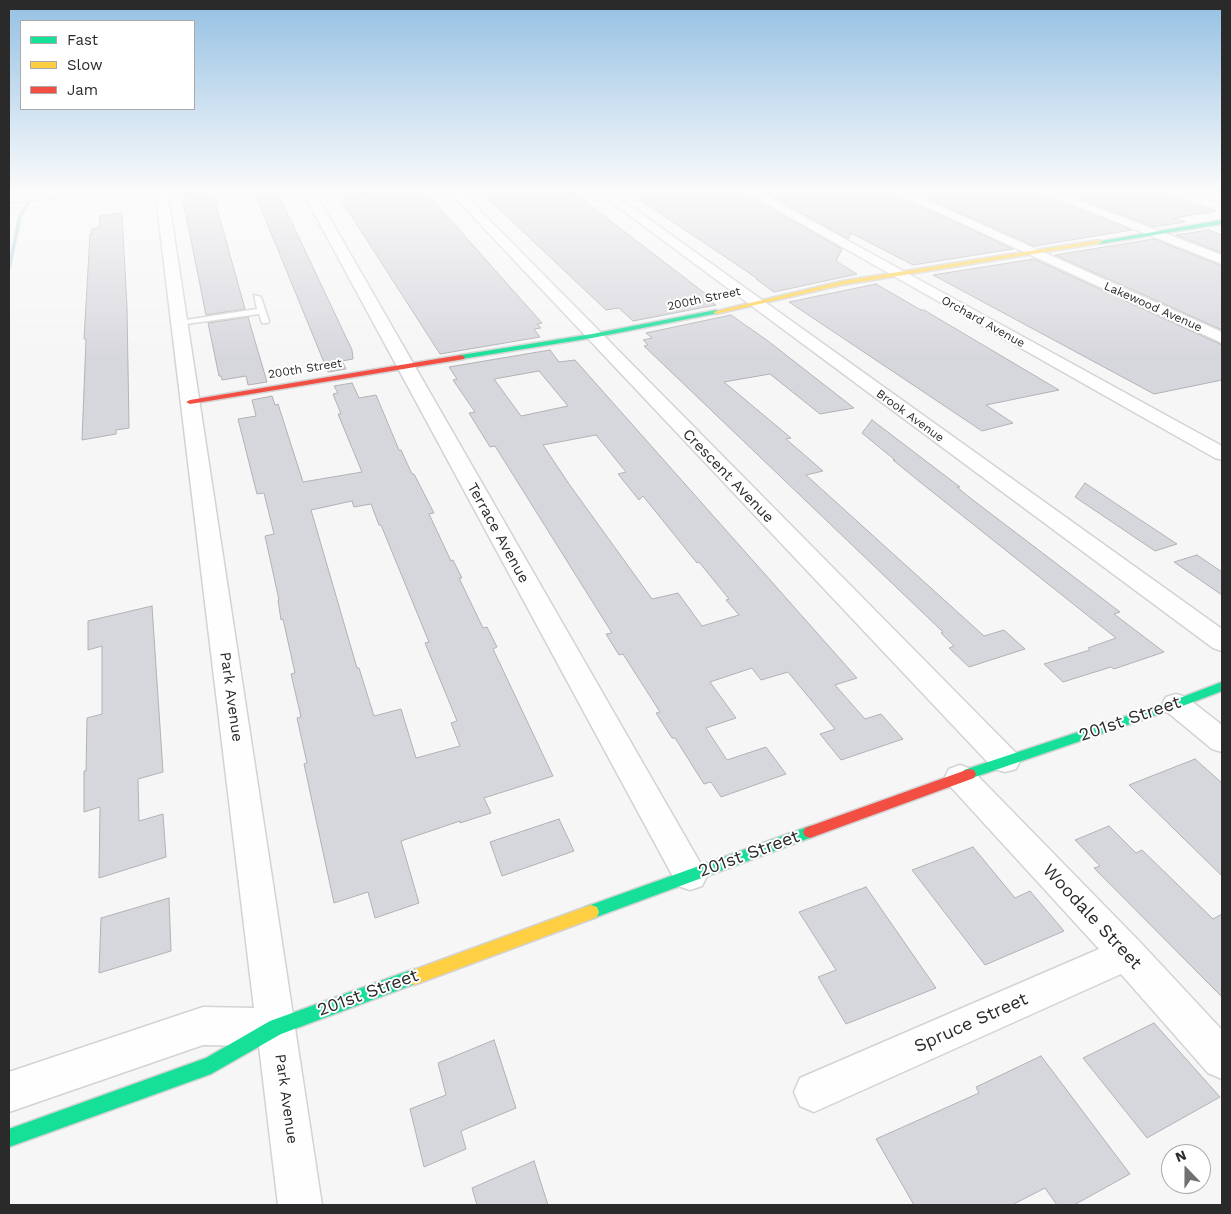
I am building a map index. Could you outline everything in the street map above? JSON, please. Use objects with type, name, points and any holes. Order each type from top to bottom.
[{"type":"street","name":"Park Avenue","points":[[169,246],[300,1205]]},
{"type":"street","name":"Terrace Avenue","points":[[338,246],[690,876]]},
{"type":"street","name":"Crescent Avenue","points":[[506,246],[1005,761]]},
{"type":"street","name":"Brook Avenue","points":[[676,246],[1222,642]]},
{"type":"street","name":"Orchard Avenue","points":[[846,246],[1222,454]]},
{"type":"street","name":"Lakewood Avenue","points":[[1018,246],[1222,338]]},
{"type":"street","name":"200th Street","points":[[190,402],[592,336],[697,316],[823,287],[1075,246]]},
{"type":"street","points":[[1184,246],[1222,260]]},
{"type":"street","name":"201st Street","points":[[9,1138],[211,1065],[276,1027],[960,777],[1176,704],[1222,686]]},
{"type":"street","points":[[1176,704],[1222,741]]},
{"type":"street","name":"Woodale Street","points":[[960,777],[1127,954],[1222,1059]]},
{"type":"street","name":"Spruce Street","points":[[814,1092],[1127,954]]},
{"type":"street","name":"201st Street","points":[[9,1092],[203,1026],[276,1027]]},
{"type":"lane","points":[[257,297],[265,321]]},
{"type":"lane","points":[[180,322],[262,311]]},
{"type":"building","points":[[89,246],[124,246],[129,428],[116,430],[116,434],[82,440],[86,339],[84,339]]},
{"type":"building","points":[[192,246],[227,246],[245,309],[206,315]]},
{"type":"building","points":[[276,246],[303,246],[352,350],[353,359],[342,361],[346,369],[328,372]]},
{"type":"building","points":[[370,246],[473,246],[542,323],[537,324],[541,328],[534,329],[540,337],[440,354]]},
{"type":"building","points":[[538,246],[643,246],[711,298],[707,298],[716,305],[633,321],[619,308],[606,310]]},
{"type":"building","points":[[708,246],[836,246],[842,249],[836,261],[857,274],[774,292],[756,279],[758,279]]},
{"type":"building","points":[[876,246],[1006,246],[1013,249],[913,265]]},
{"type":"building","points":[[1113,246],[1171,246],[1222,266],[1222,330],[1055,255]]},
{"type":"building","points":[[1203,246],[1222,246],[1222,253]]},
{"type":"building","points":[[1034,259],[1222,345],[1222,380],[1154,394],[933,275]]},
{"type":"building","points":[[876,284],[924,310],[1059,390],[986,405],[1013,423],[982,431],[789,302]]},
{"type":"building","points":[[731,315],[768,341],[854,408],[820,414],[770,374],[724,382],[791,438],[786,439],[823,471],[806,475],[984,636],[1004,630],[1025,649],[969,667],[949,648],[954,646],[941,633],[943,632],[644,346],[648,345],[643,340],[652,338],[646,333]]},
{"type":"building","points":[[248,317],[267,382],[248,385],[246,376],[222,380],[221,376],[219,376],[208,323]]},
{"type":"building","points":[[550,350],[559,362],[575,360],[857,678],[835,685],[865,719],[881,714],[903,739],[841,760],[820,734],[835,729],[788,672],[761,680],[752,668],[710,682],[736,718],[706,728],[727,760],[766,747],[786,774],[721,797],[711,782],[704,784],[675,738],[672,738],[656,713],[660,712],[623,654],[619,655],[606,634],[612,633],[495,446],[490,447],[469,413],[475,412],[453,380],[457,379],[449,367]],"holes":[[[539,371],[568,406],[521,416],[494,379]],[[596,435],[626,472],[618,474],[639,500],[643,496],[729,599],[726,600],[739,615],[702,626],[678,593],[652,599],[543,445]]]},
{"type":"building","points":[[352,383],[359,398],[376,395],[399,450],[401,450],[434,513],[429,514],[451,561],[453,560],[462,578],[459,578],[483,628],[487,627],[497,647],[493,649],[553,776],[484,798],[491,813],[460,823],[460,821],[401,841],[419,903],[375,918],[368,892],[334,903],[304,764],[307,763],[297,718],[301,717],[291,674],[295,673],[283,619],[281,620],[279,600],[265,536],[274,534],[264,493],[257,494],[238,419],[256,416],[252,400],[272,396],[275,405],[278,404],[303,482],[362,472],[338,414],[341,414],[333,394],[338,393],[334,386]],"holes":[[[352,501],[354,507],[371,504],[379,525],[381,525],[429,642],[425,643],[457,721],[451,723],[460,746],[416,758],[401,709],[374,716],[359,668],[357,668],[311,510]]]},
{"type":"building","points":[[872,420],[960,487],[957,487],[969,497],[1120,612],[1114,614],[1164,652],[1114,669],[1111,667],[1063,682],[1044,664],[1090,650],[1088,648],[1116,638],[920,482],[862,433]]},
{"type":"building","points":[[1085,483],[1177,544],[1155,551],[1075,497]]},
{"type":"building","points":[[1197,555],[1222,572],[1222,595],[1174,562]]},
{"type":"building","points":[[152,606],[163,772],[138,779],[139,821],[163,814],[166,857],[99,878],[100,807],[84,812],[84,771],[86,771],[87,718],[102,714],[102,646],[88,650],[88,621]]},
{"type":"building","points":[[1195,759],[1222,783],[1222,876],[1129,785]]},
{"type":"building","points":[[559,819],[574,851],[502,876],[490,842]]},
{"type":"building","points":[[1109,826],[1136,853],[1142,850],[1213,919],[1222,914],[1222,997],[1094,868],[1100,866],[1075,840]]},
{"type":"building","points":[[973,847],[1015,898],[1030,891],[1064,931],[985,965],[912,870]]},
{"type":"building","points":[[866,887],[936,988],[846,1024],[818,977],[836,970],[799,912]]},
{"type":"building","points":[[169,898],[171,951],[99,973],[101,918]]},
{"type":"building","points":[[1154,1023],[1220,1097],[1147,1138],[1083,1058]]},
{"type":"building","points":[[494,1040],[516,1108],[461,1131],[466,1149],[424,1167],[410,1109],[446,1095],[438,1063]]},
{"type":"building","points":[[1041,1056],[1130,1174],[1074,1205],[1057,1205],[1045,1188],[1012,1205],[914,1205],[876,1139],[979,1093],[976,1087]]},
{"type":"building","points":[[534,1161],[548,1205],[477,1205],[472,1188]]},
{"type":"waterway","points":[[9,268],[14,246]]},
{"type":"traffic: fast","points":[[461,357],[592,336],[716,312]]},
{"type":"traffic: fast","points":[[969,774],[1176,704],[1222,686]]},
{"type":"traffic: fast","points":[[591,912],[810,832]]},
{"type":"traffic: fast","points":[[9,1138],[211,1065],[276,1027],[414,977]]},
{"type":"traffic: slow","points":[[716,312],[842,283],[1076,246]]},
{"type":"traffic: slow","points":[[414,977],[591,912]]},
{"type":"traffic: jam","points":[[190,402],[461,357]]},
{"type":"traffic: jam","points":[[810,832],[969,774]]}]
